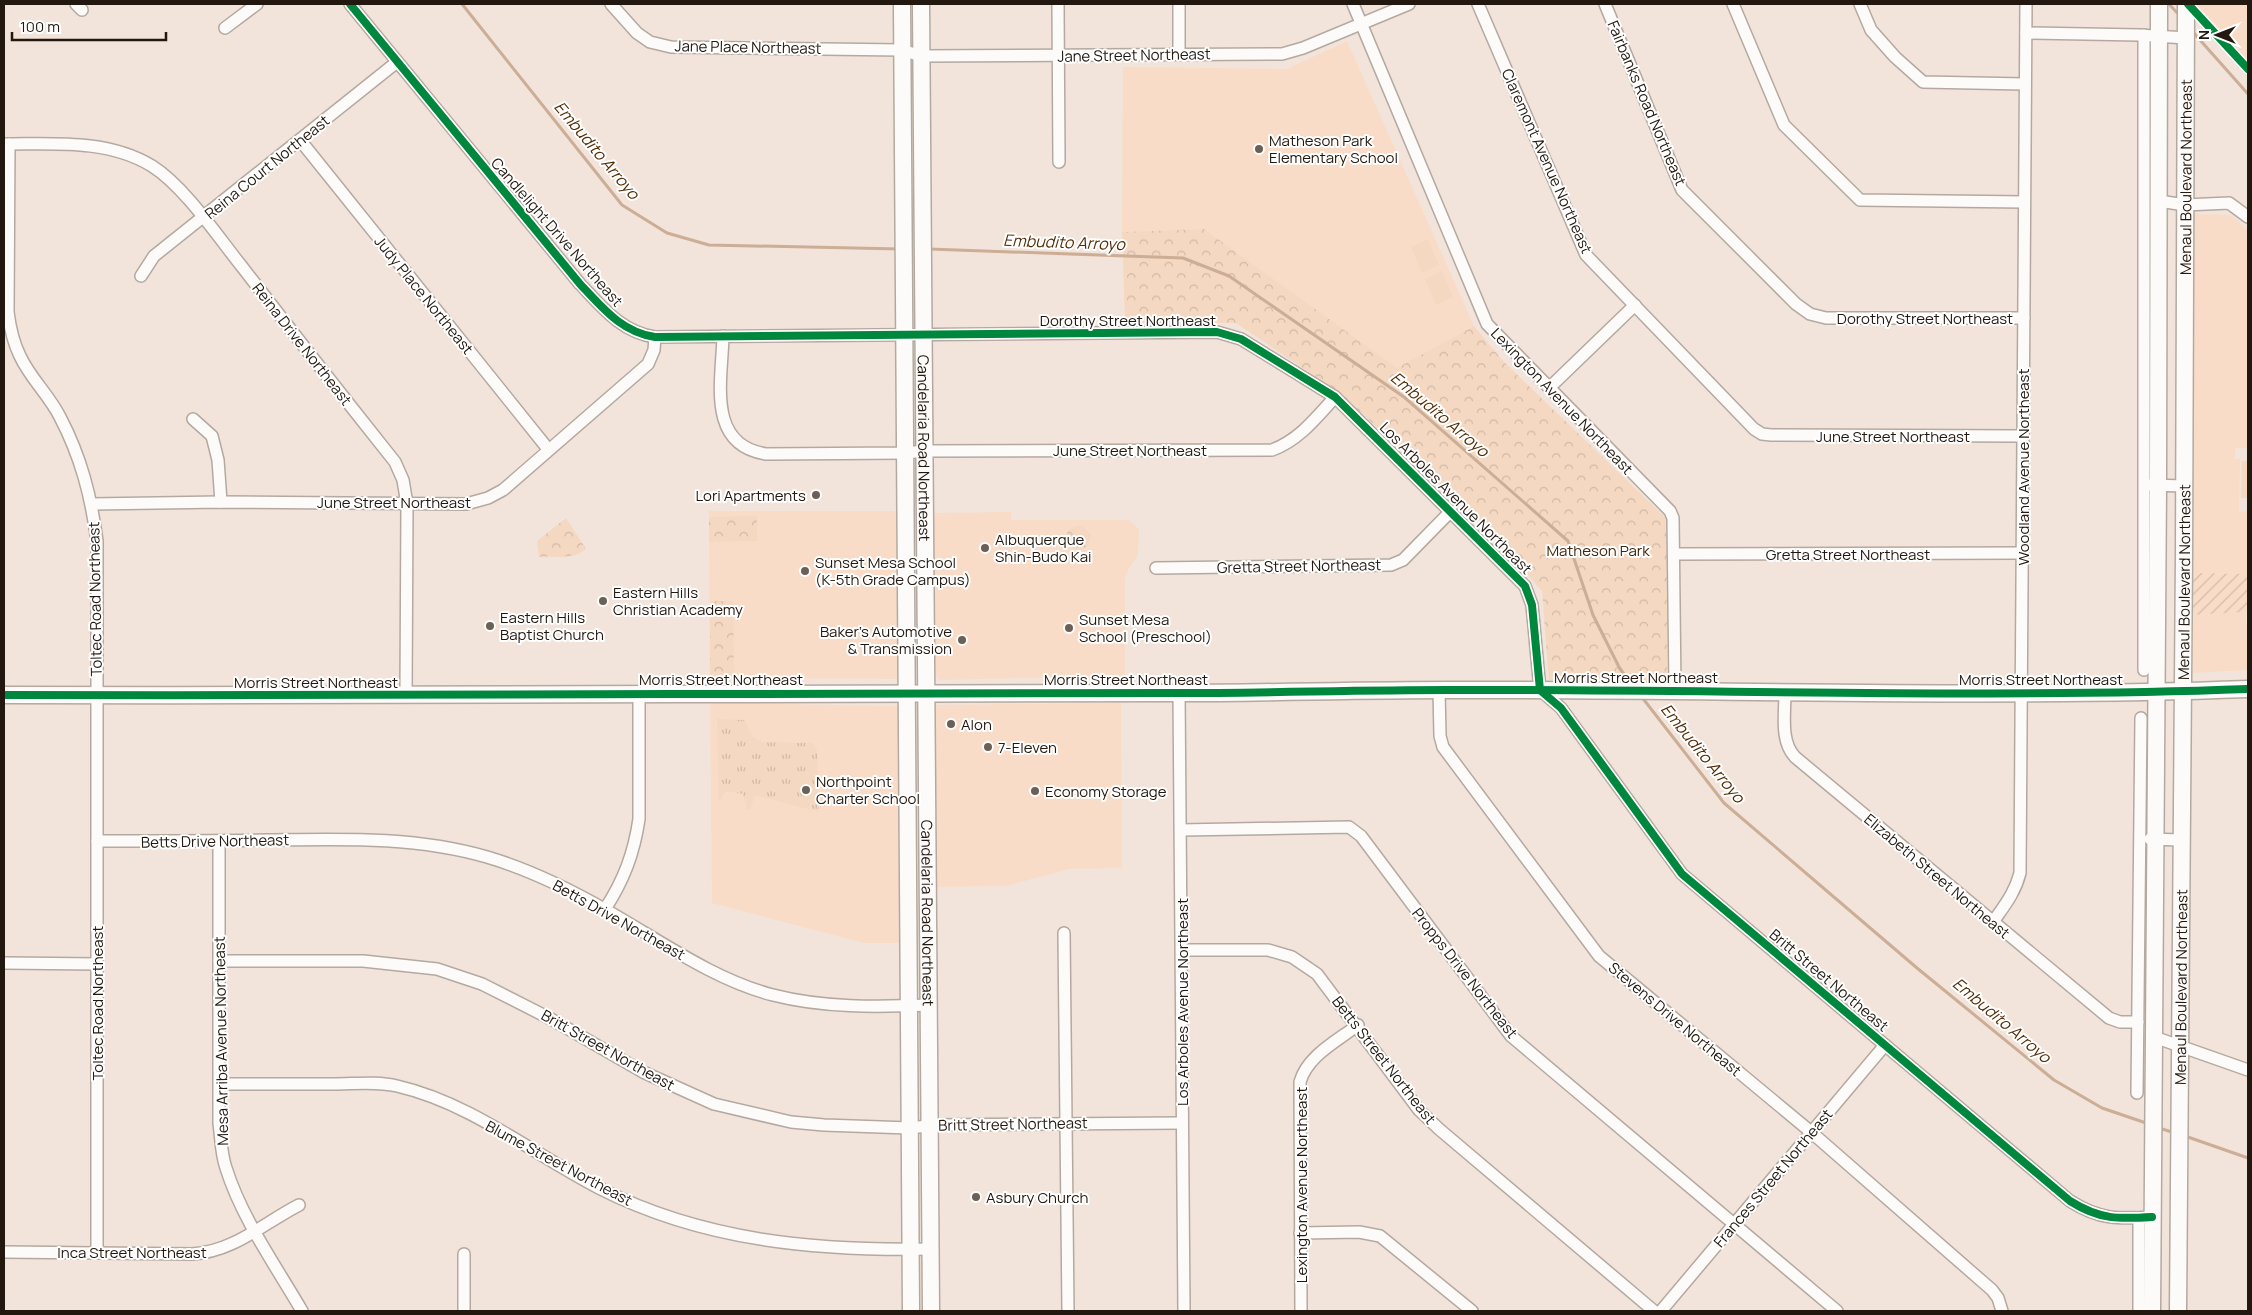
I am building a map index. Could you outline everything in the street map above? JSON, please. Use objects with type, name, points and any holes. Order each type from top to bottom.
[{"type":"main road","name":"Candelaria Road Northeast","points":[[902,4],[911,1311]]},
{"type":"main road","name":"Candelaria Road Northeast","points":[[922,4],[931,1311]]},
{"type":"main road","name":"Menaul Boulevard Northeast","points":[[2178,1311],[2186,5]]},
{"type":"main road","name":"Menaul Boulevard Northeast","points":[[2152,1311],[2146,1218],[2154,1152],[2154,1037],[2148,839],[2155,693],[2151,485],[2159,201],[2152,36],[2159,10]]},
{"type":"main road","name":"Morris Street Northeast","points":[[4,695],[907,694],[926,692],[1179,693],[1439,690],[2155,693],[2248,689]]},
{"type":"street","points":[[225,28],[257,4]]},
{"type":"street","name":"Candlelight Drive Northeast","points":[[350,4],[580,284],[617,322],[635,331],[655,336],[904,335]]},
{"type":"street","name":"Jane Place Northeast","points":[[611,4],[637,33],[650,42],[671,47],[902,50]]},
{"type":"street","points":[[1058,4],[1059,162]]},
{"type":"street","points":[[1179,4],[1179,54]]},
{"type":"street","name":"Lexington Avenue Northeast","points":[[1353,4],[1487,324],[1670,511],[1674,518],[1675,690]]},
{"type":"street","name":"Jane Street Northeast","points":[[902,50],[921,56],[1282,54],[1303,48],[1409,4]]},
{"type":"street","name":"Claremont Avenue Northeast","points":[[1478,4],[1586,255],[1754,429],[1762,434]]},
{"type":"street","name":"Fairbanks Road Northeast","points":[[1605,4],[1682,190],[1796,304],[1810,314],[1826,318]]},
{"type":"street","points":[[1733,4],[1784,125],[1860,200],[2024,202]]},
{"type":"street","points":[[1860,4],[1871,30],[1923,82],[2024,84]]},
{"type":"street","name":"Woodland Avenue Northeast","points":[[1992,922],[2010,898],[2020,873],[2026,4]]},
{"type":"street","points":[[2026,33],[2186,38]]},
{"type":"street","points":[[2144,670],[2151,485],[2152,36]]},
{"type":"street","name":"Reina Court Northeast","points":[[142,276],[154,256],[397,62]]},
{"type":"street","name":"Judy Place Northeast","points":[[300,140],[548,449]]},
{"type":"street","name":"Reina Drive Northeast","points":[[6,144],[87,145],[108,148],[151,166],[169,178],[203,218],[395,462],[403,480],[407,504],[406,695]]},
{"type":"street","name":"Toltec Road Northeast","points":[[6,144],[8,312],[12,336],[20,358],[59,415],[83,468],[92,504],[98,570],[97,1253]]},
{"type":"street","points":[[2159,201],[2185,205],[2229,203],[2248,217]]},
{"type":"street","points":[[1549,388],[1635,305]]},
{"type":"street","name":"Dorothy Street Northeast","points":[[1826,318],[2024,318]]},
{"type":"street","name":"Dorothy Street Northeast","points":[[904,335],[1217,332],[1241,339],[1335,397]]},
{"type":"street","name":"June Street Northeast","points":[[92,504],[221,502],[466,504],[488,498],[503,490],[648,364],[654,350],[655,336]]},
{"type":"street","name":"June Street Northeast","points":[[723,336],[722,418],[734,440],[744,448],[766,454],[905,453],[925,451],[1272,450],[1286,444],[1299,435],[1335,397]]},
{"type":"street","name":"Los Arboles Avenue Northeast","points":[[1335,397],[1525,586],[1532,605],[1540,690]]},
{"type":"street","points":[[193,419],[212,436],[218,460],[221,502]]},
{"type":"street","name":"June Street Northeast","points":[[1762,434],[2023,436]]},
{"type":"street","points":[[2151,485],[2184,486]]},
{"type":"street","name":"Gretta Street Northeast","points":[[1156,568],[1391,565],[1403,560],[1451,511]]},
{"type":"street","name":"Gretta Street Northeast","points":[[1674,554],[2022,554]]},
{"type":"street","name":"Stevens Drive Northeast","points":[[1439,690],[1440,736],[1443,747],[1599,956],[1811,1132],[1992,1290],[1998,1298],[2002,1311]]},
{"type":"street","name":"Britt Street Northeast","points":[[1540,690],[1561,708],[1682,874],[2070,1201],[2096,1215],[2114,1218],[2146,1218]]},
{"type":"street","name":"Elizabeth Street Northeast","points":[[1785,692],[1786,742],[1789,751],[2109,1018],[2120,1022],[2138,1022]]},
{"type":"street","points":[[605,909],[625,874],[636,839],[639,819],[638,693]]},
{"type":"street","name":"Los Arboles Avenue Northeast","points":[[1179,693],[1184,1311]]},
{"type":"street","points":[[2137,1093],[2138,1022],[2148,839],[2141,718]]},
{"type":"street","name":"Propps Drive Northeast","points":[[1181,830],[1348,827],[1361,836],[1511,1036],[1837,1311]]},
{"type":"street","name":"Betts Drive Northeast","points":[[97,841],[353,839],[402,841],[434,845],[500,861],[560,886],[605,909],[683,956],[740,983],[773,995],[847,1006],[929,1006]]},
{"type":"street","points":[[2148,839],[2180,840]]},
{"type":"street","name":"Mesa Arriba Avenue Northeast","points":[[219,841],[219,1122],[226,1167],[255,1231],[302,1311]]},
{"type":"street","points":[[1064,933],[1068,1311]]},
{"type":"street","name":"Betts Street Northeast","points":[[1182,950],[1268,950],[1292,957],[1317,974],[1358,1025],[1419,1110],[1654,1311]]},
{"type":"street","name":"Britt Street Northeast","points":[[219,961],[363,961],[437,969],[482,984],[551,1019],[644,1072],[714,1104],[791,1122],[858,1127],[909,1128],[929,1125],[1182,1123]]},
{"type":"street","points":[[4,964],[97,964]]},
{"type":"street","name":"Lexington Avenue Northeast","points":[[1302,1311],[1300,1082],[1309,1062],[1358,1025]]},
{"type":"street","points":[[2154,1037],[2248,1070]]},
{"type":"street","name":"Frances Street Northeast","points":[[1661,1311],[1884,1045]]},
{"type":"street","name":"Blume Street Northeast","points":[[220,1084],[361,1084],[396,1086],[444,1102],[514,1138],[598,1187],[634,1204],[682,1221],[719,1232],[774,1242],[828,1248],[930,1249]]},
{"type":"street","name":"Inca Street Northeast","points":[[4,1252],[203,1254],[223,1248],[299,1205]]},
{"type":"street","points":[[2138,1311],[2146,1218]]},
{"type":"street","points":[[1300,1233],[1359,1232],[1380,1236],[1472,1311]]},
{"type":"street","points":[[464,1254],[464,1311]]},
{"type":"shaded area","points":[[2195,4],[2248,4],[2248,60],[2224,33]]},
{"type":"shaded area","name":"Matheson Park Elementary School","points":[[1347,41],[1474,326],[1398,369],[1204,229],[1122,232],[1123,67],[1287,69]]},
{"type":"shaded area","points":[[2194,214],[2231,215],[2248,231],[2248,448],[2235,448],[2235,459],[2240,459],[2239,511],[2248,512],[2248,574],[2193,573]]},
{"type":"shaded area","name":"Sunset Mesa School (K-5th Grade Campus)","points":[[709,511],[900,511],[903,679],[710,678]]},
{"type":"shaded area","points":[[1011,512],[1011,520],[1129,520],[1139,529],[1138,555],[1129,568],[1125,579],[1125,676],[940,680],[937,677],[935,671],[933,513]]},
{"type":"shaded area","points":[[2193,573],[2248,574],[2248,607],[2246,612],[2192,615]]},
{"type":"shaded area","points":[[2246,612],[2248,676],[2247,670],[2192,673],[2192,615]]},
{"type":"shaded area","name":"Northpoint Charter School","points":[[710,703],[900,706],[901,905],[899,943],[864,943],[712,903]]},
{"type":"shaded area","points":[[1121,703],[1122,868],[1069,869],[1006,886],[935,887],[935,705]]},
{"type":"green space","name":"Matheson Park","points":[[1204,229],[1397,368],[1474,326],[1504,362],[1668,520],[1667,682],[1549,680],[1542,591],[1466,508],[1338,392],[1236,323],[1125,323],[1122,232]]},
{"type":"green space","points":[[1428,239],[1439,265],[1422,273],[1411,247]]},
{"type":"green space","points":[[1442,271],[1453,297],[1436,305],[1425,279]]},
{"type":"green space","points":[[2242,461],[2248,461],[2248,498],[2241,498]]},
{"type":"green space","points":[[757,516],[757,541],[709,542],[709,517]]},
{"type":"green space","points":[[566,518],[586,549],[576,555],[539,557],[537,541]]},
{"type":"green space","points":[[1073,526],[1083,526],[1090,533],[1090,543],[1083,550],[1073,550],[1066,543],[1066,533]]},
{"type":"green space","points":[[710,601],[733,601],[734,678],[710,678]]},
{"type":"green space","points":[[717,719],[744,720],[753,737],[762,742],[811,743],[817,750],[819,812],[755,795],[750,810],[747,809],[743,794],[726,791],[719,802]]},
{"type":"waterway","name":"Embudito Arroyo","points":[[462,4],[622,205],[667,233],[709,245],[900,249]]},
{"type":"waterway","points":[[2169,4],[2180,16]]},
{"type":"waterway","points":[[2192,31],[2248,94]]},
{"type":"waterway","name":"Embudito Arroyo","points":[[929,249],[1183,258],[1229,276],[1404,397],[1568,541],[1593,615],[1620,669],[1633,685]]},
{"type":"waterway","name":"Embudito Arroyo","points":[[1641,696],[1724,803],[1917,968],[2054,1080],[2102,1108],[2149,1124]]},
{"type":"waterway","name":"Embudito Arroyo","points":[[2159,1128],[2175,1133]]},
{"type":"waterway","name":"Embudito Arroyo","points":[[2185,1136],[2248,1158]]},
{"type":"cycle path","points":[[350,4],[580,284],[604,310],[632,330],[655,337],[1217,332],[1241,339],[1335,397],[1525,586],[1532,605],[1540,690],[1561,708],[1682,874],[2070,1201],[2091,1212],[2110,1217],[2152,1217]]},
{"type":"cycle path","points":[[2188,4],[2248,69]]},
{"type":"cycle path","points":[[4,695],[1177,693],[1448,690],[2048,693],[2248,689]]},
{"type":"place","name":"Matheson Park Elementary School","points":[[1259,149]]},
{"type":"place","name":"Lori Apartments","points":[[816,495]]},
{"type":"place","name":"Albuquerque Shin-Budo Kai","points":[[985,548]]},
{"type":"place","name":"Sunset Mesa School (K-5th Grade Campus)","points":[[805,571]]},
{"type":"place","name":"Eastern Hills Christian Academy","points":[[603,601]]},
{"type":"place","name":"Eastern Hills Baptist Church","points":[[490,626]]},
{"type":"place","name":"Sunset Mesa School (Preschool)","points":[[1069,628]]},
{"type":"place","name":"Baker's Automotive & Transmission","points":[[962,640]]},
{"type":"place","name":"Alon","points":[[951,724]]},
{"type":"place","name":"7-Eleven","points":[[988,747]]},
{"type":"place","name":"Northpoint Charter School","points":[[806,790]]},
{"type":"place","name":"Economy Storage","points":[[1035,791]]},
{"type":"place","name":"Asbury Church","points":[[976,1197]]}]
